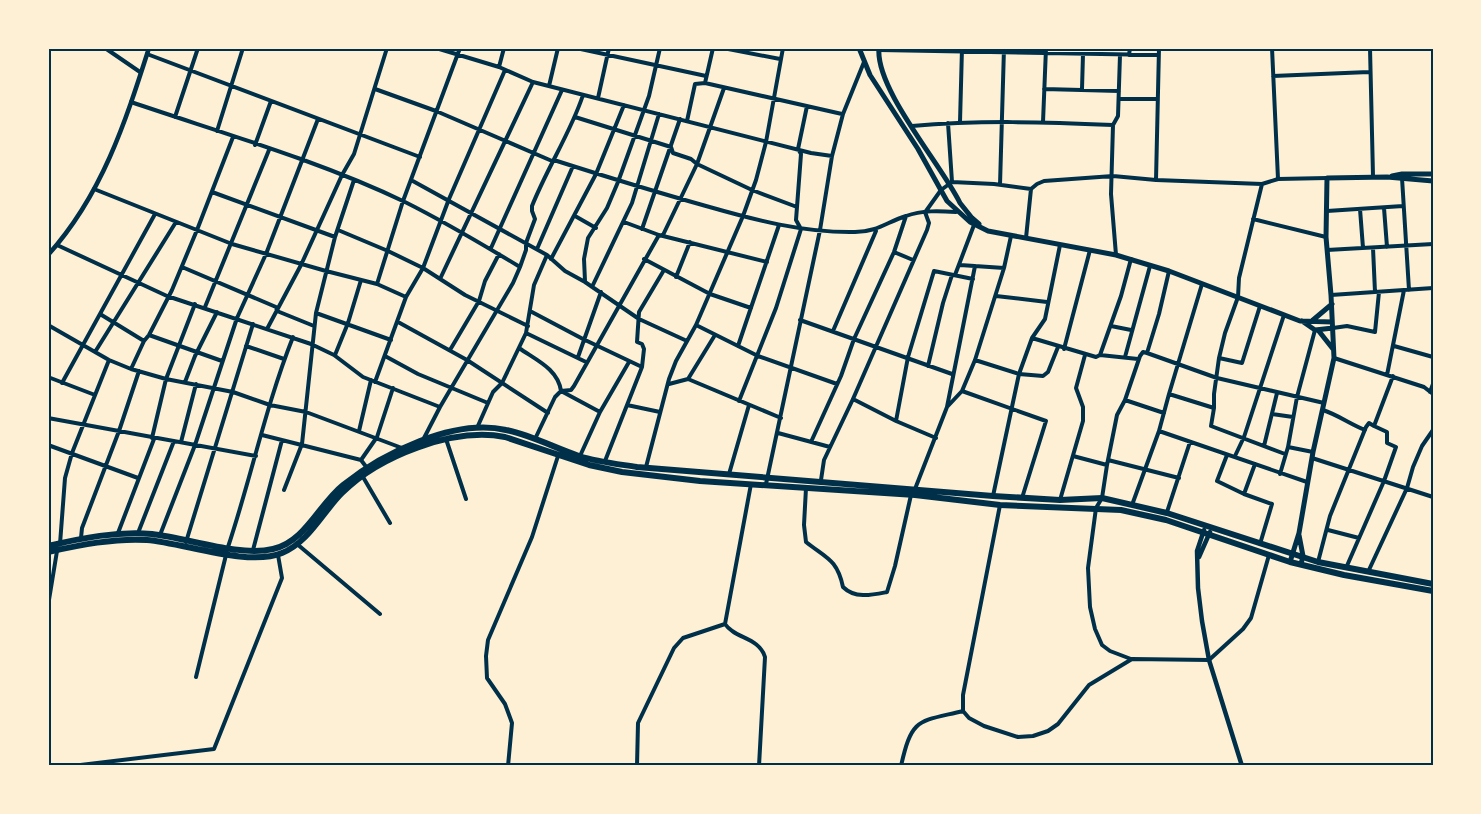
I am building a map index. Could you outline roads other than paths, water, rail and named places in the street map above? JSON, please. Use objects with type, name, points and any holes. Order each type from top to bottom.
[{"type":"main road","points":[[859,48],[870,75],[918,149],[947,201],[956,212],[974,225],[1011,236],[1116,255],[1169,271],[1300,321],[1317,330],[1334,349]]},
{"type":"main road","points":[[879,49],[880,69],[912,126],[951,183],[965,211],[988,231]]},
{"type":"main road","points":[[1290,562],[1291,553],[1299,534],[1307,482],[1334,358],[1334,326],[1326,237],[1327,178],[1433,174]]},
{"type":"main road","points":[[1402,176],[1433,181]]},
{"type":"main road","points":[[1310,322],[1332,304]]},
{"type":"main road","points":[[1300,321],[1334,326]]},
{"type":"main road","points":[[1317,330],[1334,326]]},
{"type":"main road","points":[[227,551],[270,550],[284,545],[319,517],[343,492],[384,461],[424,439],[476,431],[507,430],[580,456],[646,468],[729,474],[806,487],[1000,504],[1121,510],[1260,544],[1318,562],[1432,585]]},
{"type":"main road","points":[[48,552],[138,534],[160,535],[186,543],[267,557],[278,555],[297,544],[340,487],[368,468],[446,439],[476,431],[505,437],[622,472],[700,481],[751,483],[821,480],[1022,498],[1060,500],[1102,498],[1167,513],[1207,531],[1290,562],[1344,575],[1432,585]]},
{"type":"main road","points":[[1299,534],[1303,556],[1301,564]]},
{"type":"main road","points":[[48,546],[81,538],[117,537],[186,543]]},
{"type":"street","points":[[105,48],[140,72]]},
{"type":"street","points":[[48,255],[81,212],[111,158],[149,48]]},
{"type":"street","points":[[175,117],[198,48]]},
{"type":"street","points":[[217,131],[243,48]]},
{"type":"street","points":[[267,329],[354,154],[387,48]]},
{"type":"street","points":[[436,48],[499,67],[533,82],[562,90],[687,120],[766,142],[832,156]]},
{"type":"street","points":[[377,284],[411,180],[460,48]]},
{"type":"street","points":[[499,67],[504,48]]},
{"type":"street","points":[[549,86],[558,48]]},
{"type":"street","points":[[576,48],[706,76]]},
{"type":"street","points":[[598,98],[609,48]]},
{"type":"street","points":[[585,282],[584,259],[588,238],[596,228],[618,182],[643,110],[660,48]]},
{"type":"street","points":[[705,83],[713,48]]},
{"type":"street","points":[[723,48],[780,59]]},
{"type":"street","points":[[646,468],[676,361],[696,326],[752,190],[766,142],[783,48]]},
{"type":"street","points":[[1090,48],[1090,54]]},
{"type":"street","points":[[1130,48],[1130,55]]},
{"type":"street","points":[[1156,180],[1159,48]]},
{"type":"street","points":[[1272,48],[1278,179]]},
{"type":"street","points":[[1370,48],[1373,176]]},
{"type":"street","points":[[879,49],[1158,55]]},
{"type":"street","points":[[960,122],[962,50]]},
{"type":"street","points":[[1000,185],[1004,50]]},
{"type":"street","points":[[1043,122],[1046,51]]},
{"type":"street","points":[[147,54],[420,157]]},
{"type":"street","points":[[1082,90],[1083,54]]},
{"type":"street","points":[[1116,255],[1111,194],[1113,125],[1118,116],[1120,55]]},
{"type":"street","points":[[767,481],[789,368],[820,230],[832,156],[843,114],[864,62]]},
{"type":"street","points":[[359,431],[373,381],[385,356],[406,297],[423,268],[449,199],[505,70]]},
{"type":"street","points":[[1273,76],[1370,72]]},
{"type":"street","points":[[440,279],[533,82]]},
{"type":"street","points":[[687,120],[694,85],[705,83],[843,114]]},
{"type":"street","points":[[535,440],[555,397],[561,391],[571,390],[644,260],[661,235],[697,164],[724,88]]},
{"type":"street","points":[[375,89],[436,111],[552,161],[557,160],[618,182],[779,225],[852,232],[876,230],[906,216],[925,212],[956,212]]},
{"type":"street","points":[[1044,89],[1119,91]]},
{"type":"street","points":[[491,248],[562,90]]},
{"type":"street","points":[[424,439],[467,360],[498,311],[520,267],[526,250],[525,243],[535,219],[532,206],[575,117],[583,95]]},
{"type":"street","points":[[1119,99],[1158,99]]},
{"type":"street","points":[[255,145],[272,101]]},
{"type":"street","points":[[131,102],[342,175],[404,201],[462,231],[520,267]]},
{"type":"street","points":[[476,431],[493,392],[502,383],[526,333],[534,285],[575,216],[596,174],[624,105]]},
{"type":"street","points":[[739,401],[787,277],[801,228],[796,220],[801,154],[798,149],[807,106]]},
{"type":"street","points":[[592,286],[624,222],[638,187],[659,114]]},
{"type":"street","points":[[575,117],[671,147],[674,153],[692,159],[697,164],[752,190],[797,207]]},
{"type":"street","points":[[160,535],[195,446],[237,318],[266,254],[318,119]]},
{"type":"street","points":[[642,229],[680,119]]},
{"type":"street","points":[[912,126],[960,122],[1113,125]]},
{"type":"street","points":[[948,123],[951,183]]},
{"type":"street","points":[[131,369],[182,267],[233,137]]},
{"type":"street","points":[[205,307],[269,150]]},
{"type":"street","points":[[537,249],[573,166]]},
{"type":"street","points":[[1026,238],[1031,189],[1044,181],[1113,176],[1262,184],[1278,179],[1327,178]]},
{"type":"street","points":[[1387,375],[1406,290],[1407,245],[1402,176]]},
{"type":"street","points":[[284,490],[302,444],[316,313],[335,237],[354,180]]},
{"type":"street","points":[[411,180],[537,249],[565,271],[592,286],[639,319],[687,341]]},
{"type":"street","points":[[925,212],[941,190],[951,183],[1031,189]]},
{"type":"street","points":[[1262,184],[1239,278],[1238,297],[1219,358],[1211,426],[1285,454]]},
{"type":"street","points":[[94,189],[232,243],[326,272],[377,284],[406,297]]},
{"type":"street","points":[[212,192],[335,237]]},
{"type":"street","points":[[1327,211],[1403,206]]},
{"type":"street","points":[[1384,208],[1387,247]]},
{"type":"street","points":[[1360,209],[1363,248]]},
{"type":"street","points":[[821,480],[824,460],[929,224],[925,212]]},
{"type":"street","points":[[62,383],[155,214]]},
{"type":"street","points":[[575,216],[596,228]]},
{"type":"street","points":[[811,442],[854,339],[894,252],[906,216]]},
{"type":"street","points":[[1253,219],[1326,237]]},
{"type":"street","points":[[95,352],[176,222]]},
{"type":"street","points":[[624,222],[661,235],[767,262]]},
{"type":"street","points":[[738,346],[779,225]]},
{"type":"street","points":[[928,366],[943,303],[974,225]]},
{"type":"street","points":[[338,230],[388,250],[479,302],[528,326]]},
{"type":"street","points":[[833,332],[876,230]]},
{"type":"street","points":[[947,407],[962,391],[975,360],[996,296],[1011,236]]},
{"type":"street","points":[[676,277],[690,242]]},
{"type":"street","points":[[1327,250],[1433,244]]},
{"type":"street","points":[[57,245],[167,296],[311,344],[334,356],[363,377],[440,407]]},
{"type":"street","points":[[993,496],[1019,374],[1032,338],[1045,319],[1060,245]]},
{"type":"street","points":[[1334,326],[1347,326],[1375,332],[1377,292],[1373,248]]},
{"type":"street","points":[[1064,349],[1090,250]]},
{"type":"street","points":[[894,252],[913,260]]},
{"type":"street","points":[[450,350],[479,302],[485,281],[499,254]]},
{"type":"street","points":[[644,260],[710,294],[751,308]]},
{"type":"street","points":[[1100,354],[1111,327],[1131,260]]},
{"type":"street","points":[[960,264],[1004,268]]},
{"type":"street","points":[[1125,357],[1150,265]]},
{"type":"street","points":[[915,489],[947,407],[975,266]]},
{"type":"street","points":[[182,267],[276,307],[277,311],[314,326]]},
{"type":"street","points":[[605,462],[642,367],[644,349],[638,342],[639,312],[664,270]]},
{"type":"street","points":[[896,421],[908,357],[934,271],[973,279]]},
{"type":"street","points":[[1147,353],[1169,271]]},
{"type":"street","points":[[334,356],[348,324],[361,280]]},
{"type":"street","points":[[1131,505],[1159,431],[1202,284]]},
{"type":"street","points":[[1331,295],[1433,288]]},
{"type":"street","points":[[578,357],[601,292]]},
{"type":"street","points":[[996,296],[1047,302]]},
{"type":"street","points":[[117,537],[153,439],[166,379],[195,304]]},
{"type":"street","points":[[1219,358],[1242,363],[1260,306]]},
{"type":"street","points":[[530,311],[642,367]]},
{"type":"street","points":[[185,382],[217,312]]},
{"type":"street","points":[[316,313],[391,340]]},
{"type":"street","points":[[99,314],[144,341]]},
{"type":"street","points":[[1235,456],[1244,437],[1284,315]]},
{"type":"street","points":[[800,320],[952,374]]},
{"type":"street","points":[[398,322],[467,360],[548,413]]},
{"type":"street","points":[[186,543],[253,324]]},
{"type":"street","points":[[48,325],[109,360],[131,369],[166,379],[233,392],[270,405],[306,412],[404,449]]},
{"type":"street","points":[[696,326],[758,356],[837,384]]},
{"type":"street","points":[[1111,327],[1131,330]]},
{"type":"street","points":[[1280,474],[1288,447],[1297,398],[1317,330]]},
{"type":"street","points":[[526,333],[586,362]]},
{"type":"street","points":[[688,379],[715,335]]},
{"type":"street","points":[[149,336],[222,361]]},
{"type":"street","points":[[196,677],[227,551],[284,359],[293,337]]},
{"type":"street","points":[[1032,338],[1085,356],[1096,357],[1100,354],[1138,359]]},
{"type":"street","points":[[246,346],[284,359]]},
{"type":"street","points":[[1394,346],[1433,357]]},
{"type":"street","points":[[975,360],[1019,374],[1043,376],[1048,372],[1058,347]]},
{"type":"street","points":[[519,348],[549,368],[560,382],[561,391]]},
{"type":"street","points":[[1269,555],[1251,618],[1243,629],[1209,660],[1132,659],[1110,651],[1102,645],[1090,607],[1088,568],[1096,508],[1102,498],[1117,415],[1125,400],[1138,359],[1143,352],[1217,378],[1324,407],[1348,423],[1365,430]]},
{"type":"street","points":[[385,356],[488,403]]},
{"type":"street","points":[[1060,500],[1083,421],[1083,407],[1076,388],[1085,356]]},
{"type":"street","points":[[1334,358],[1424,387],[1432,393]]},
{"type":"street","points":[[48,606],[57,550],[61,543],[65,478],[72,453],[109,360]]},
{"type":"street","points":[[580,456],[600,412],[629,362]]},
{"type":"street","points":[[81,538],[82,528],[139,371]]},
{"type":"street","points":[[1374,426],[1393,376]]},
{"type":"street","points":[[48,377],[94,395]]},
{"type":"street","points":[[669,384],[688,379],[781,418]]},
{"type":"street","points":[[181,442],[196,384]]},
{"type":"street","points":[[1432,393],[1433,384]]},
{"type":"street","points":[[361,460],[377,437],[393,388]]},
{"type":"street","points":[[561,391],[600,412]]},
{"type":"street","points":[[962,391],[1046,421],[1022,498]]},
{"type":"street","points":[[1264,446],[1277,393]]},
{"type":"street","points":[[1169,394],[1214,408]]},
{"type":"street","points":[[853,399],[936,438]]},
{"type":"street","points":[[1125,400],[1164,413]]},
{"type":"street","points":[[627,405],[660,412]]},
{"type":"street","points":[[729,474],[749,405]]},
{"type":"street","points":[[1272,414],[1293,417]]},
{"type":"street","points":[[48,418],[256,456]]},
{"type":"street","points":[[1318,562],[1330,516],[1369,423],[1386,432],[1387,443],[1396,447],[1384,481],[1346,568]]},
{"type":"street","points":[[1368,572],[1407,488],[1422,446],[1433,430]]},
{"type":"street","points":[[1159,431],[1307,482]]},
{"type":"street","points":[[778,433],[830,447]]},
{"type":"street","points":[[262,435],[361,460],[368,468]]},
{"type":"street","points":[[446,439],[466,499]]},
{"type":"street","points":[[253,550],[282,440]]},
{"type":"street","points":[[138,534],[174,441]]},
{"type":"street","points":[[1167,513],[1190,442]]},
{"type":"street","points":[[48,446],[138,478]]},
{"type":"street","points":[[1288,447],[1433,497]]},
{"type":"street","points":[[508,766],[512,723],[505,704],[487,678],[488,640],[532,537],[559,455]]},
{"type":"street","points":[[1227,455],[1217,481],[1272,504],[1260,544]]},
{"type":"street","points":[[1073,456],[1146,469],[1179,478]]},
{"type":"street","points":[[1244,494],[1255,464]]},
{"type":"street","points":[[363,477],[390,523]]},
{"type":"street","points":[[724,624],[751,483]]},
{"type":"street","points":[[806,487],[804,525],[806,542],[829,559],[840,572],[843,587],[854,594],[871,596],[887,592],[911,495]]},
{"type":"street","points":[[1000,504],[968,664],[963,711],[969,718],[984,726],[1018,737],[1033,736],[1048,731],[1058,723],[1089,685],[1132,659]]},
{"type":"street","points":[[1328,530],[1359,538]]},
{"type":"street","points":[[1207,531],[1198,543],[1199,599],[1209,660],[1242,766]]},
{"type":"street","points":[[297,544],[380,614]]},
{"type":"street","points":[[72,766],[214,749],[282,578],[278,555]]},
{"type":"street","points":[[637,766],[638,723],[674,648],[683,638],[724,624]]},
{"type":"street","points":[[724,624],[729,630],[759,645],[765,657],[759,766]]},
{"type":"street","points":[[901,766],[907,740],[913,728],[923,721],[963,711]]}]
